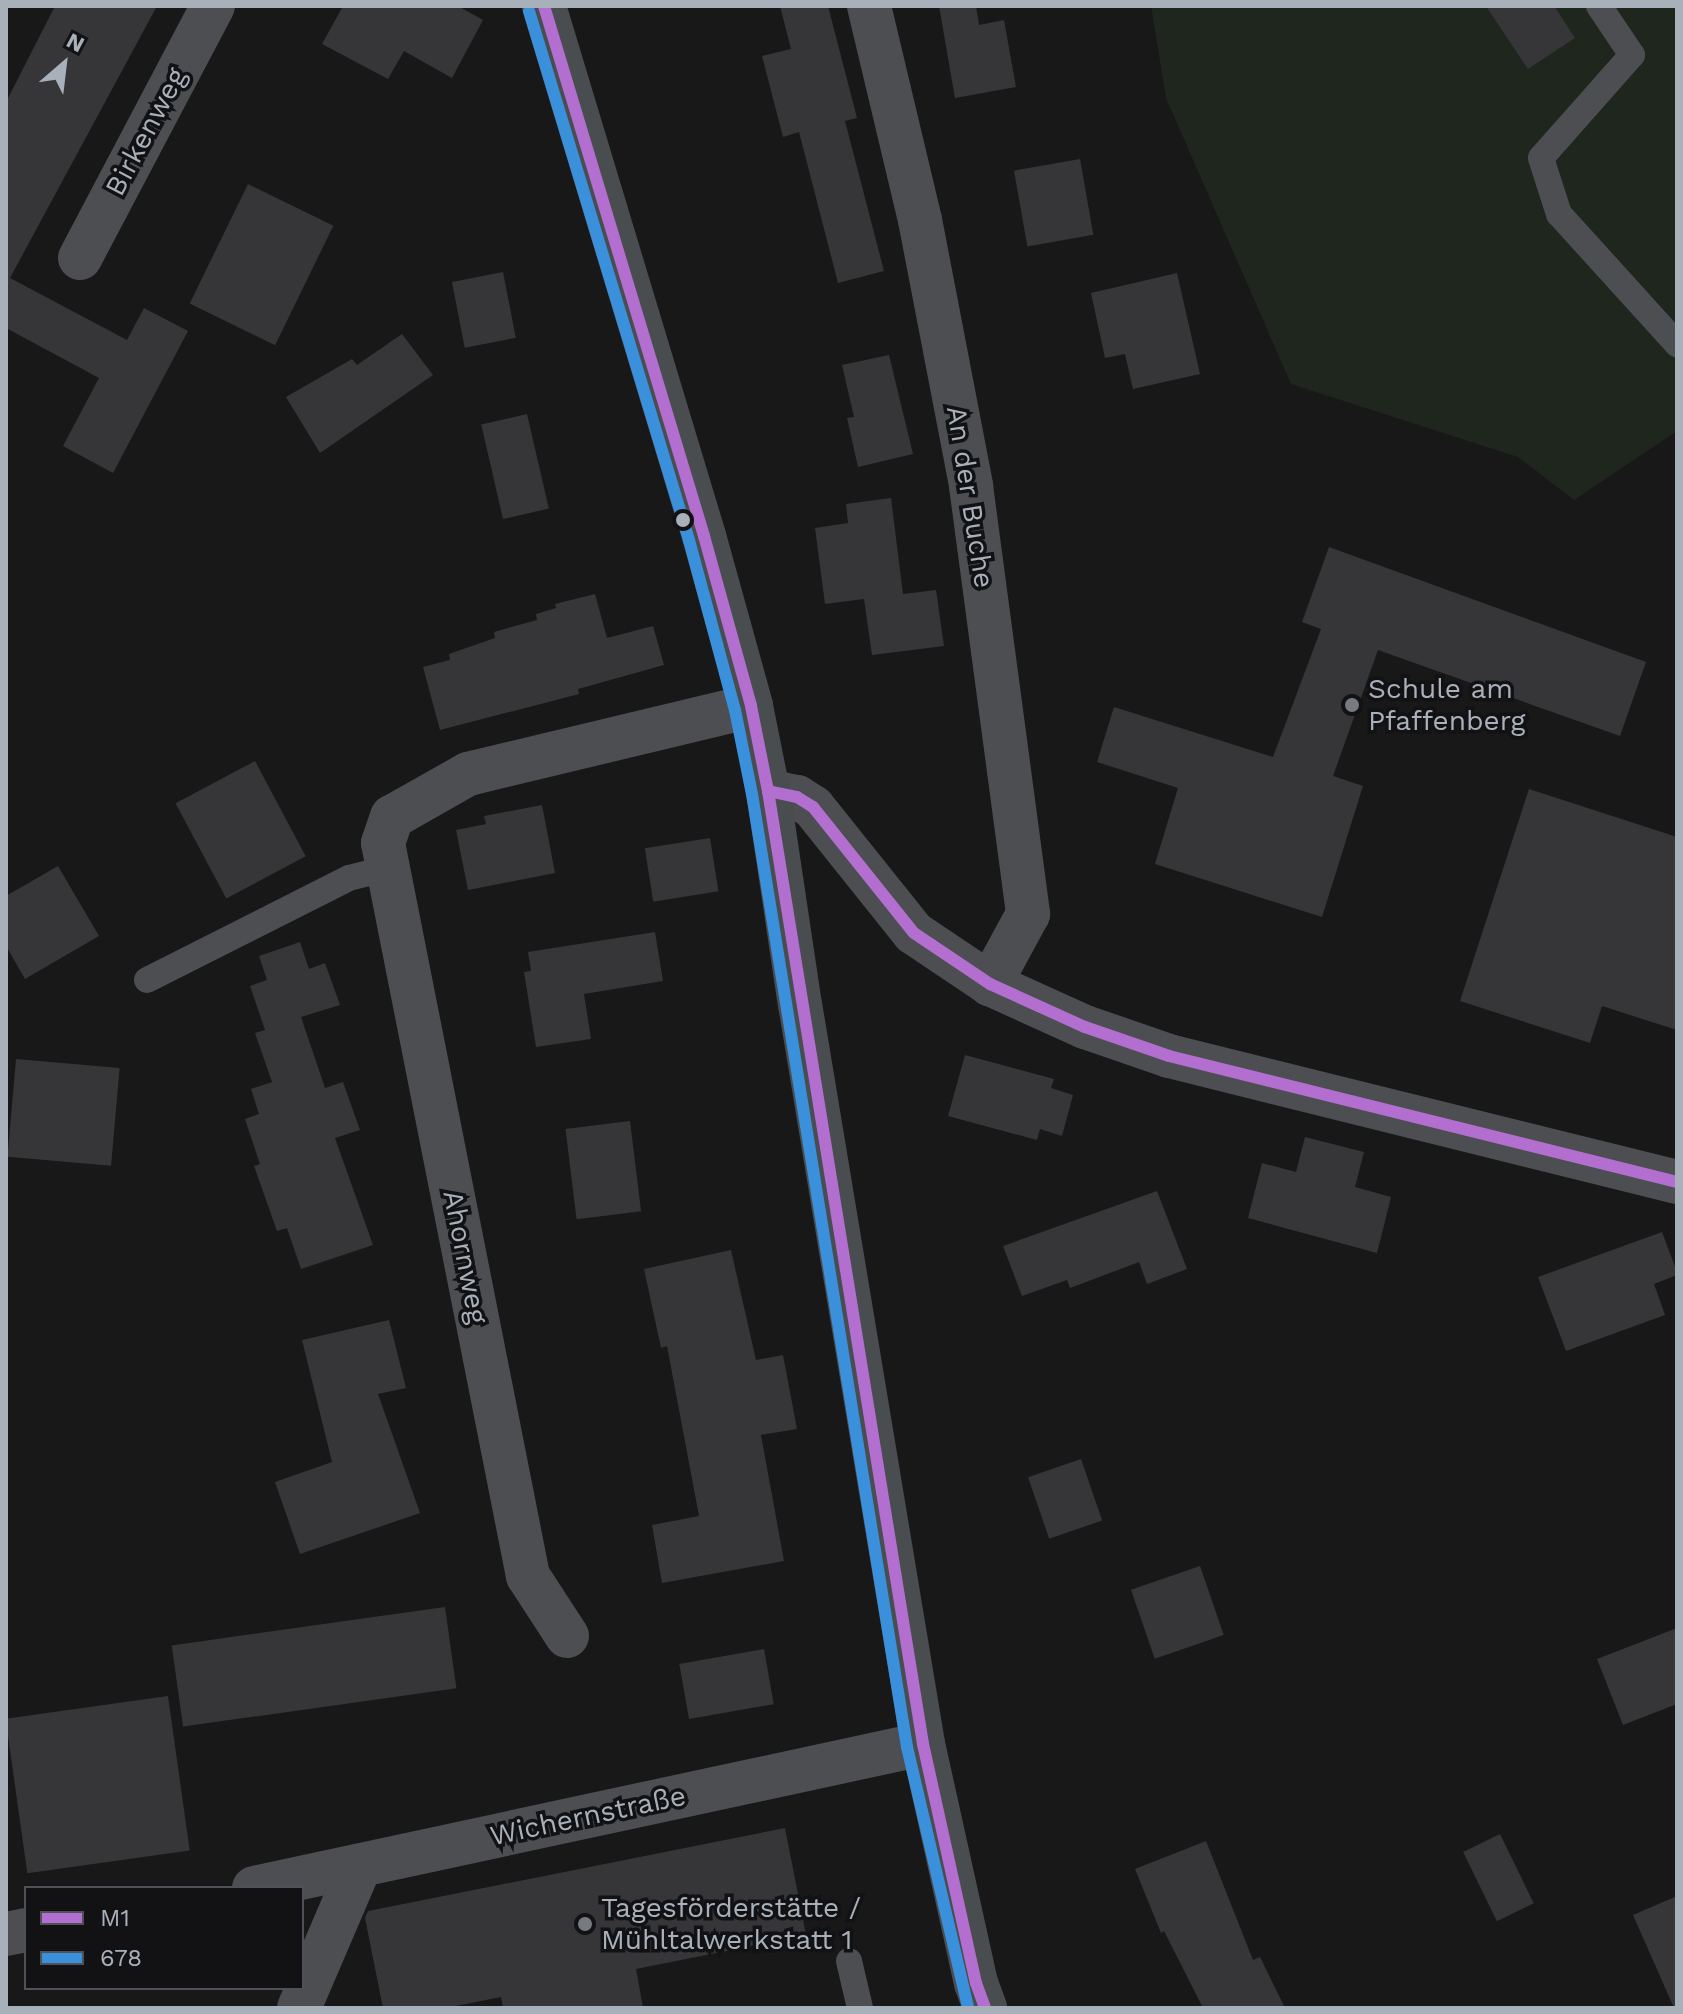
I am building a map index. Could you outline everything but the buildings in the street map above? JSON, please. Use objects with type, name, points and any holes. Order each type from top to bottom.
[{"type":"street","name":"Birkenweg","points":[[80,258],[213,6]]},
{"type":"street","points":[[544,6],[700,521],[751,706],[768,791],[923,1744],[976,1983],[985,2008]]},
{"type":"street","name":"An der Buche","points":[[869,6],[920,220],[971,486],[1028,914],[990,984]]},
{"type":"street","name":"Ahornweg","points":[[567,1636],[528,1576],[383,843],[392,817],[468,774],[751,706]]},
{"type":"street","points":[[768,791],[797,797],[813,807],[914,933],[990,984],[1085,1027],[1169,1056],[1677,1182]]},
{"type":"street","name":"Wichernstraße","points":[[264,1886],[923,1744]]},
{"type":"street","points":[[299,2008],[360,1866]]},
{"type":"lane","points":[[1599,6],[1632,55],[1541,158],[1559,214],[1677,344]]},
{"type":"lane","points":[[147,980],[349,878],[388,868]]},
{"type":"lane","points":[[849,1961],[860,2008]]},
{"type":"shaded area","points":[[1151,6],[1677,6],[1677,431],[1574,500],[1518,457],[1291,384],[1166,98]]},
{"type":"transit line","name":"M1","points":[[544,6],[704,536],[751,706],[768,791],[923,1744],[976,1983],[985,2008]]},
{"type":"transit line","name":"678","points":[[529,11],[689,540],[735,710],[752,794],[907,1747],[968,2008]]},
{"type":"transit line","name":"M1","points":[[768,791],[797,797],[813,807],[914,933],[990,984],[1085,1027],[1169,1056],[1677,1182]]},
{"type":"place","name":"Schule am Pfaffenberg","points":[[1352,705]]},
{"type":"place","name":"Tagesförderstätte / Mühltalwerkstatt 1","points":[[585,1924]]}]
